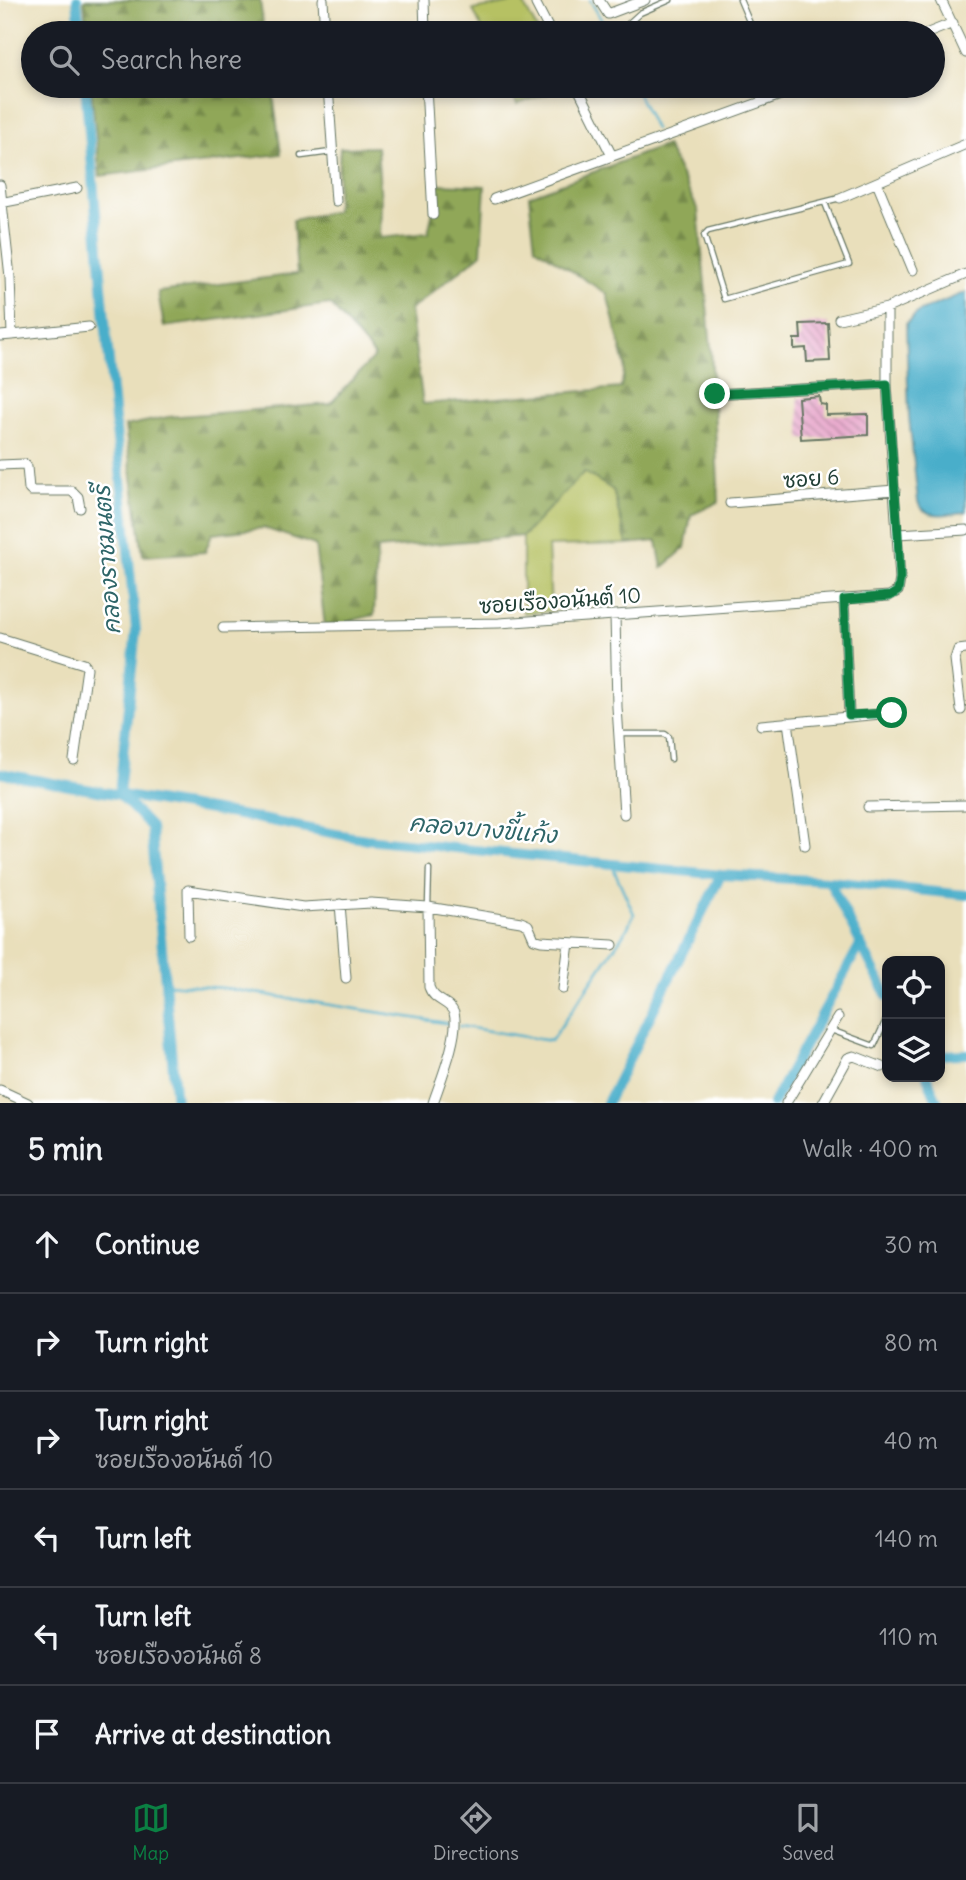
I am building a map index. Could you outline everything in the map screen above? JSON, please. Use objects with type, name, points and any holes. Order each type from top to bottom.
[{"type":"street","points":[[323,0],[324,21]]},
{"type":"street","points":[[424,0],[425,21]]},
{"type":"street","points":[[599,0],[609,14],[645,0]]},
{"type":"street","points":[[941,0],[966,52]]},
{"type":"street","points":[[536,4],[545,21]]},
{"type":"street","points":[[945,26],[953,23]]},
{"type":"street","points":[[329,98],[336,201]]},
{"type":"street","points":[[427,98],[433,215]]},
{"type":"street","points":[[583,98],[612,156]]},
{"type":"street","points":[[495,199],[775,98]]},
{"type":"street","points":[[840,198],[966,144]]},
{"type":"street","points":[[877,183],[914,270]]},
{"type":"street","points":[[0,185],[10,277],[12,335]]},
{"type":"street","points":[[1,203],[77,188]]},
{"type":"street","points":[[839,319],[887,308],[966,274]]},
{"type":"street","points":[[887,308],[887,384],[898,534],[966,530]]},
{"type":"street","points":[[0,336],[89,327]]},
{"type":"street","points":[[715,394],[887,384]]},
{"type":"street","points":[[0,464],[24,464],[27,467],[29,489],[72,491],[78,497],[80,508]]},
{"type":"street","name":"ซอย 6","points":[[730,503],[895,490]]},
{"type":"street","name":"ซอยเรืองอนันต์ 10","points":[[223,628],[499,623],[890,596],[898,591],[900,579],[898,534]]},
{"type":"street","points":[[844,600],[849,715]]},
{"type":"street","points":[[615,615],[624,814]]},
{"type":"street","points":[[0,638],[84,664],[87,668],[74,760]]},
{"type":"street","points":[[961,710],[955,659],[958,650],[966,649]]},
{"type":"street","points":[[761,725],[892,713]]},
{"type":"street","points":[[789,722],[805,845]]},
{"type":"street","points":[[868,807],[966,805]]},
{"type":"street","points":[[189,936],[188,890],[291,906],[371,903],[428,907],[520,922],[528,925],[534,939],[613,945]]},
{"type":"street","points":[[340,904],[346,978]]},
{"type":"street","points":[[428,907],[429,986],[434,997],[454,1011],[450,1050],[433,1103]]},
{"type":"street","points":[[564,989],[569,943]]},
{"type":"street","points":[[786,1103],[838,1017]]},
{"type":"street","points":[[823,1103],[848,1058],[854,1056],[882,1067]]},
{"type":"street","points":[[0,1090],[28,1103]]},
{"type":"lane","points":[[631,21],[640,13],[670,0]]},
{"type":"lane","points":[[740,0],[749,21]]},
{"type":"lane","points":[[300,156],[332,152]]},
{"type":"lane","points":[[825,203],[849,264],[724,299],[704,235],[708,231],[840,198]]},
{"type":"lane","points":[[619,734],[665,734],[669,737],[671,759]]},
{"type":"lane","points":[[428,907],[429,869]]},
{"type":"lane","points":[[830,1030],[874,1046],[882,1029]]},
{"type":"green space","points":[[84,0],[260,0],[263,21],[86,21]]},
{"type":"green space","points":[[522,1],[533,21],[478,21],[473,10]]},
{"type":"green space","points":[[92,98],[274,98],[281,154],[100,176]]},
{"type":"green space","points":[[514,98],[535,98],[517,104]]},
{"type":"green space","points":[[666,145],[698,210],[711,348],[719,502],[691,515],[685,548],[662,568],[657,541],[627,544],[613,490],[584,472],[523,536],[377,549],[374,615],[325,627],[315,545],[264,528],[212,534],[205,552],[143,556],[125,426],[168,417],[330,404],[375,356],[330,304],[164,327],[158,292],[297,274],[293,220],[336,211],[340,148],[377,147],[381,202],[380,238],[428,233],[439,184],[485,186],[481,254],[410,310],[423,404],[621,388],[625,365],[607,294],[535,247],[529,196]]},
{"type":"green space","points":[[584,471],[613,490],[627,544],[548,546],[551,611],[523,613],[523,536]]},
{"type":"water","points":[[966,292],[966,512],[932,514],[926,512],[918,502],[909,417],[906,324],[918,312]]},
{"type":"building","points":[[828,323],[830,361],[807,362],[806,348],[794,349],[794,339],[801,339],[800,324]]},
{"type":"building","points":[[819,396],[820,404],[826,405],[826,415],[868,414],[868,435],[801,439],[798,398]]},
{"type":"waterway","name":"คลองราชมนตรี","points":[[77,0],[79,21]]},
{"type":"waterway","points":[[590,0],[602,21]]},
{"type":"waterway","name":"คลองราชมนตรี","points":[[86,98],[136,630],[119,794],[151,827],[176,1103]]},
{"type":"waterway","points":[[640,98],[655,129]]},
{"type":"waterway","name":"คลองบางขี้แก้ง","points":[[0,773],[366,839],[721,875],[829,881],[966,895]]},
{"type":"waterway","points":[[459,1026],[551,1041],[627,929],[634,914],[611,863]]},
{"type":"waterway","points":[[607,1103],[721,875]]},
{"type":"waterway","points":[[829,881],[882,986]]},
{"type":"waterway","points":[[773,1103],[861,943]]},
{"type":"waterway","points":[[164,984],[223,988],[452,1024]]},
{"type":"waterway","points":[[945,1055],[966,1054]]},
{"type":"waterway","points":[[929,1082],[938,1103]]},
{"type":"route","points":[[715,394],[887,384],[898,534],[898,591],[890,596],[844,600],[849,715],[892,713]]}]
